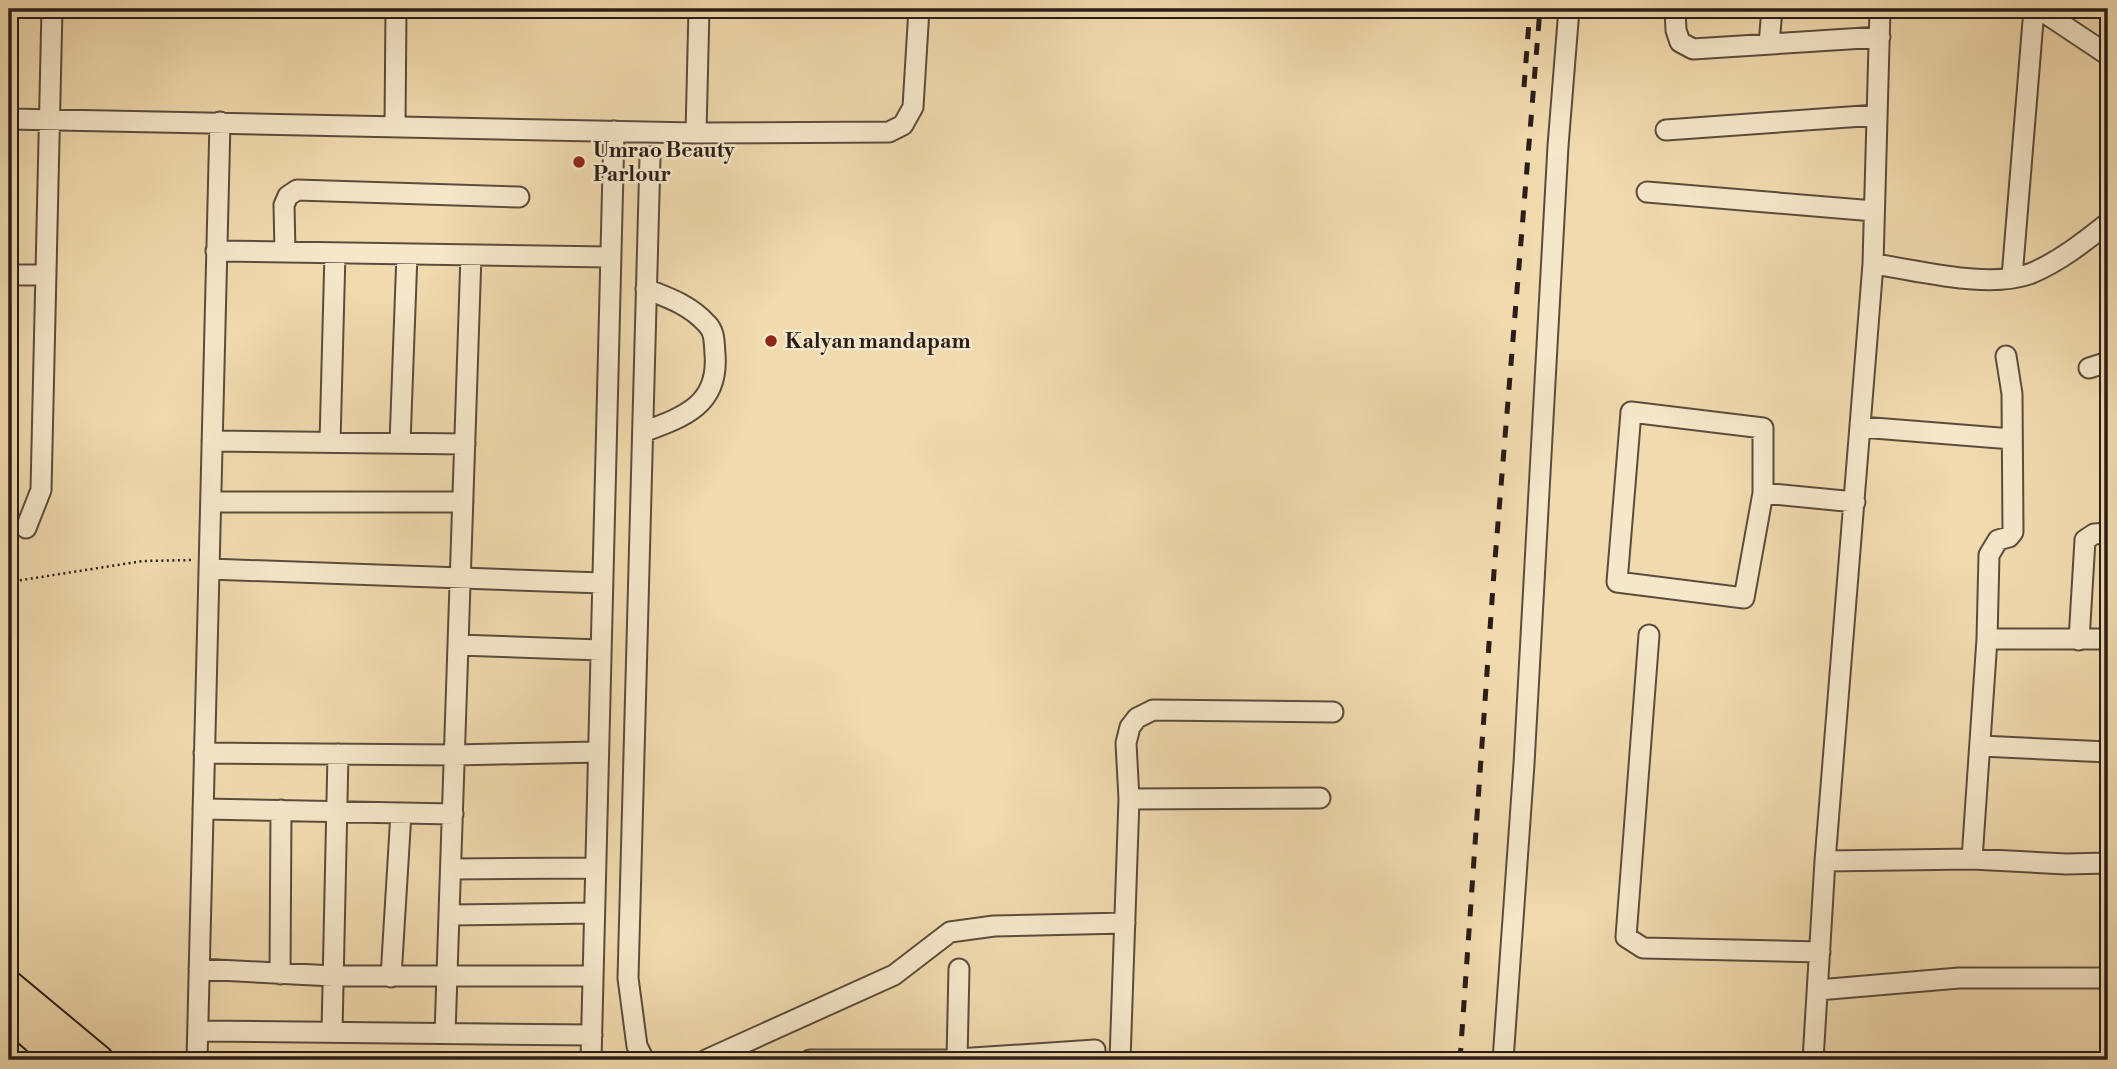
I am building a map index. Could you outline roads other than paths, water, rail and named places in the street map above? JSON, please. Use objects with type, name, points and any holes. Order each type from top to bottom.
[{"type":"highway","points":[[9,985],[99,1060]]},
{"type":"highway","points":[[9,1015],[60,1060]]},
{"type":"street","points":[[26,528],[41,490],[52,9]]},
{"type":"street","points":[[395,126],[396,9]]},
{"type":"street","points":[[696,132],[699,9]]},
{"type":"street","points":[[9,119],[50,122],[220,122],[614,131],[889,132],[902,125],[913,107],[919,9]]},
{"type":"street","points":[[1503,1060],[1525,750],[1558,146],[1569,9]]},
{"type":"street","points":[[1675,9],[1676,30],[1685,47],[1880,37]]},
{"type":"street","points":[[1769,44],[1772,9]]},
{"type":"street","points":[[1813,1060],[1825,861],[1873,264],[1880,9]]},
{"type":"street","points":[[2012,277],[2040,9],[2108,55]]},
{"type":"street","points":[[1666,130],[1877,115]]},
{"type":"street","points":[[197,1060],[220,122]]},
{"type":"street","points":[[591,1060],[614,131]]},
{"type":"street","points":[[644,1060],[637,1046],[628,978],[650,157]]},
{"type":"street","points":[[285,252],[284,205],[288,196],[297,190],[519,197]]},
{"type":"street","points":[[1647,192],[1874,211]]},
{"type":"street","points":[[1873,264],[1994,281],[2029,274],[2061,258],[2108,223]]},
{"type":"street","points":[[216,251],[609,257]]},
{"type":"street","points":[[330,442],[335,253]]},
{"type":"street","points":[[400,443],[407,254]]},
{"type":"street","points":[[445,1034],[471,255]]},
{"type":"street","points":[[9,275],[46,275]]},
{"type":"street","points":[[643,432],[677,420],[694,408],[713,386],[716,371],[713,334],[709,326],[679,302],[646,289]]},
{"type":"street","points":[[1972,859],[1987,639],[1989,555],[1998,540],[2009,537],[2012,532],[2012,394],[2007,356]]},
{"type":"street","points":[[2089,368],[2108,362]]},
{"type":"street","points":[[1631,412],[1763,428],[1763,493],[1744,598],[1617,582],[1631,412]]},
{"type":"street","points":[[1861,427],[2012,439]]},
{"type":"street","points":[[212,441],[465,444]]},
{"type":"street","points":[[1763,493],[1855,502]]},
{"type":"street","points":[[211,502],[463,502]]},
{"type":"street","points":[[2079,640],[2085,540],[2094,534],[2108,534]]},
{"type":"street","points":[[209,564],[460,579],[602,583]]},
{"type":"street","points":[[1649,635],[1626,937],[1643,948],[1820,951]]},
{"type":"street","points":[[1987,639],[2108,639]]},
{"type":"street","points":[[458,645],[600,650]]},
{"type":"street","points":[[1120,1060],[1129,799],[1126,743],[1130,727],[1138,718],[1153,710],[1334,712]]},
{"type":"street","points":[[1981,746],[2108,752]]},
{"type":"street","points":[[204,753],[454,755],[598,752]]},
{"type":"street","points":[[332,1032],[338,754]]},
{"type":"street","points":[[1129,799],[1320,798]]},
{"type":"street","points":[[203,809],[453,814]]},
{"type":"street","points":[[280,974],[281,810]]},
{"type":"street","points":[[391,977],[401,813]]},
{"type":"street","points":[[1825,861],[1972,859],[2066,864],[2108,863]]},
{"type":"street","points":[[451,869],[595,868]]},
{"type":"street","points":[[449,915],[594,913]]},
{"type":"street","points":[[706,1060],[894,975],[950,932],[994,926],[1125,923]]},
{"type":"street","points":[[199,969],[333,976],[593,976]]},
{"type":"street","points":[[957,1059],[959,969]]},
{"type":"street","points":[[1818,990],[1959,978],[2108,978]]},
{"type":"street","points":[[198,1031],[592,1035]]},
{"type":"street","points":[[810,1060],[957,1059],[1095,1050]]},
{"type":"railway","points":[[1524,87],[1530,9]]},
{"type":"railway","points":[[1460,1060],[1494,572],[1540,9]]},
{"type":"place","name":"Umrao Beauty Parlour","points":[[579,162]]},
{"type":"place","name":"Kalyan mandapam","points":[[771,341]]}]
